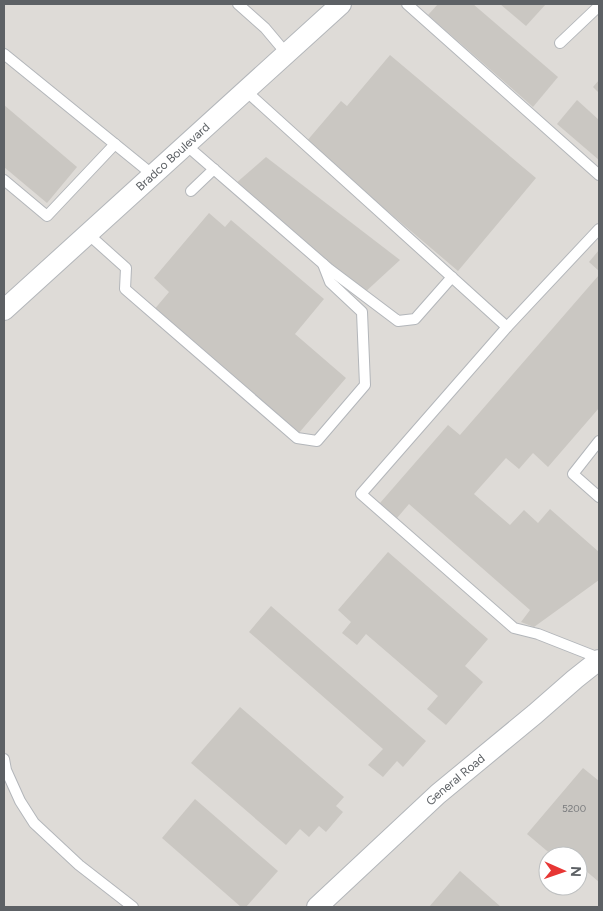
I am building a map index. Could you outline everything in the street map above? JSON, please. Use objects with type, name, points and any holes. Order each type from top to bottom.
[{"type":"street","name":"Bradco Boulevard","points":[[4,310],[341,4]]},
{"type":"street","name":"General Road","points":[[316,907],[438,794],[599,659]]},
{"type":"lane","points":[[238,4],[266,28],[286,53]]},
{"type":"lane","points":[[407,4],[599,175]]},
{"type":"lane","points":[[560,43],[599,6]]},
{"type":"lane","points":[[4,54],[153,175]]},
{"type":"lane","points":[[246,91],[507,327]]},
{"type":"lane","points":[[4,180],[47,216],[115,144]]},
{"type":"lane","points":[[186,145],[323,264],[398,322],[415,319],[452,277]]},
{"type":"lane","points":[[191,191],[214,168]]},
{"type":"lane","points":[[599,229],[507,327],[361,494],[514,628],[538,634],[599,659]]},
{"type":"lane","points":[[88,234],[126,268],[125,289],[131,295],[297,438],[317,441],[365,385],[362,312],[330,282],[323,264]]},
{"type":"lane","points":[[599,441],[573,474],[599,497]]},
{"type":"lane","points":[[4,759],[6,770],[34,823],[79,865],[133,907]]},
{"type":"shaded area","points":[[4,4],[599,4],[599,907],[4,907]]},
{"type":"building","points":[[438,4],[473,4],[558,77],[533,107],[428,15]]},
{"type":"building","points":[[500,4],[546,4],[526,26]]},
{"type":"building","points":[[390,55],[536,178],[458,271],[306,142],[341,101],[347,106]]},
{"type":"building","points":[[599,80],[599,93],[593,87]]},
{"type":"building","points":[[577,100],[599,120],[599,160],[557,124]]},
{"type":"building","points":[[4,105],[77,167],[47,203],[4,167]]},
{"type":"building","points":[[266,157],[400,260],[363,294],[235,184]]},
{"type":"building","points":[[209,213],[225,227],[231,220],[324,299],[295,334],[346,378],[298,434],[153,311],[169,292],[154,278]]},
{"type":"building","points":[[599,250],[599,271],[589,262]]},
{"type":"building","points":[[599,275],[599,408],[548,467],[533,453],[519,469],[506,458],[474,494],[510,525],[524,510],[538,523],[550,509],[599,552],[599,580],[534,627],[521,622],[530,610],[409,504],[397,518],[380,503],[448,425],[460,435]]},
{"type":"building","points":[[388,552],[488,639],[465,666],[483,682],[446,725],[427,709],[438,696],[366,634],[357,645],[342,633],[351,622],[338,610]]},
{"type":"building","points":[[271,606],[426,741],[403,767],[397,761],[383,777],[368,765],[383,749],[249,632]]},
{"type":"building","points":[[240,707],[344,797],[336,806],[343,812],[326,832],[319,826],[309,837],[300,829],[286,845],[191,763]]},
{"type":"building","points":[[583,768],[599,781],[599,882],[588,873],[588,846],[541,846],[527,834]]},
{"type":"building","points":[[195,799],[278,871],[246,907],[241,907],[162,838]]},
{"type":"building","points":[[460,871],[501,907],[429,907]]}]
